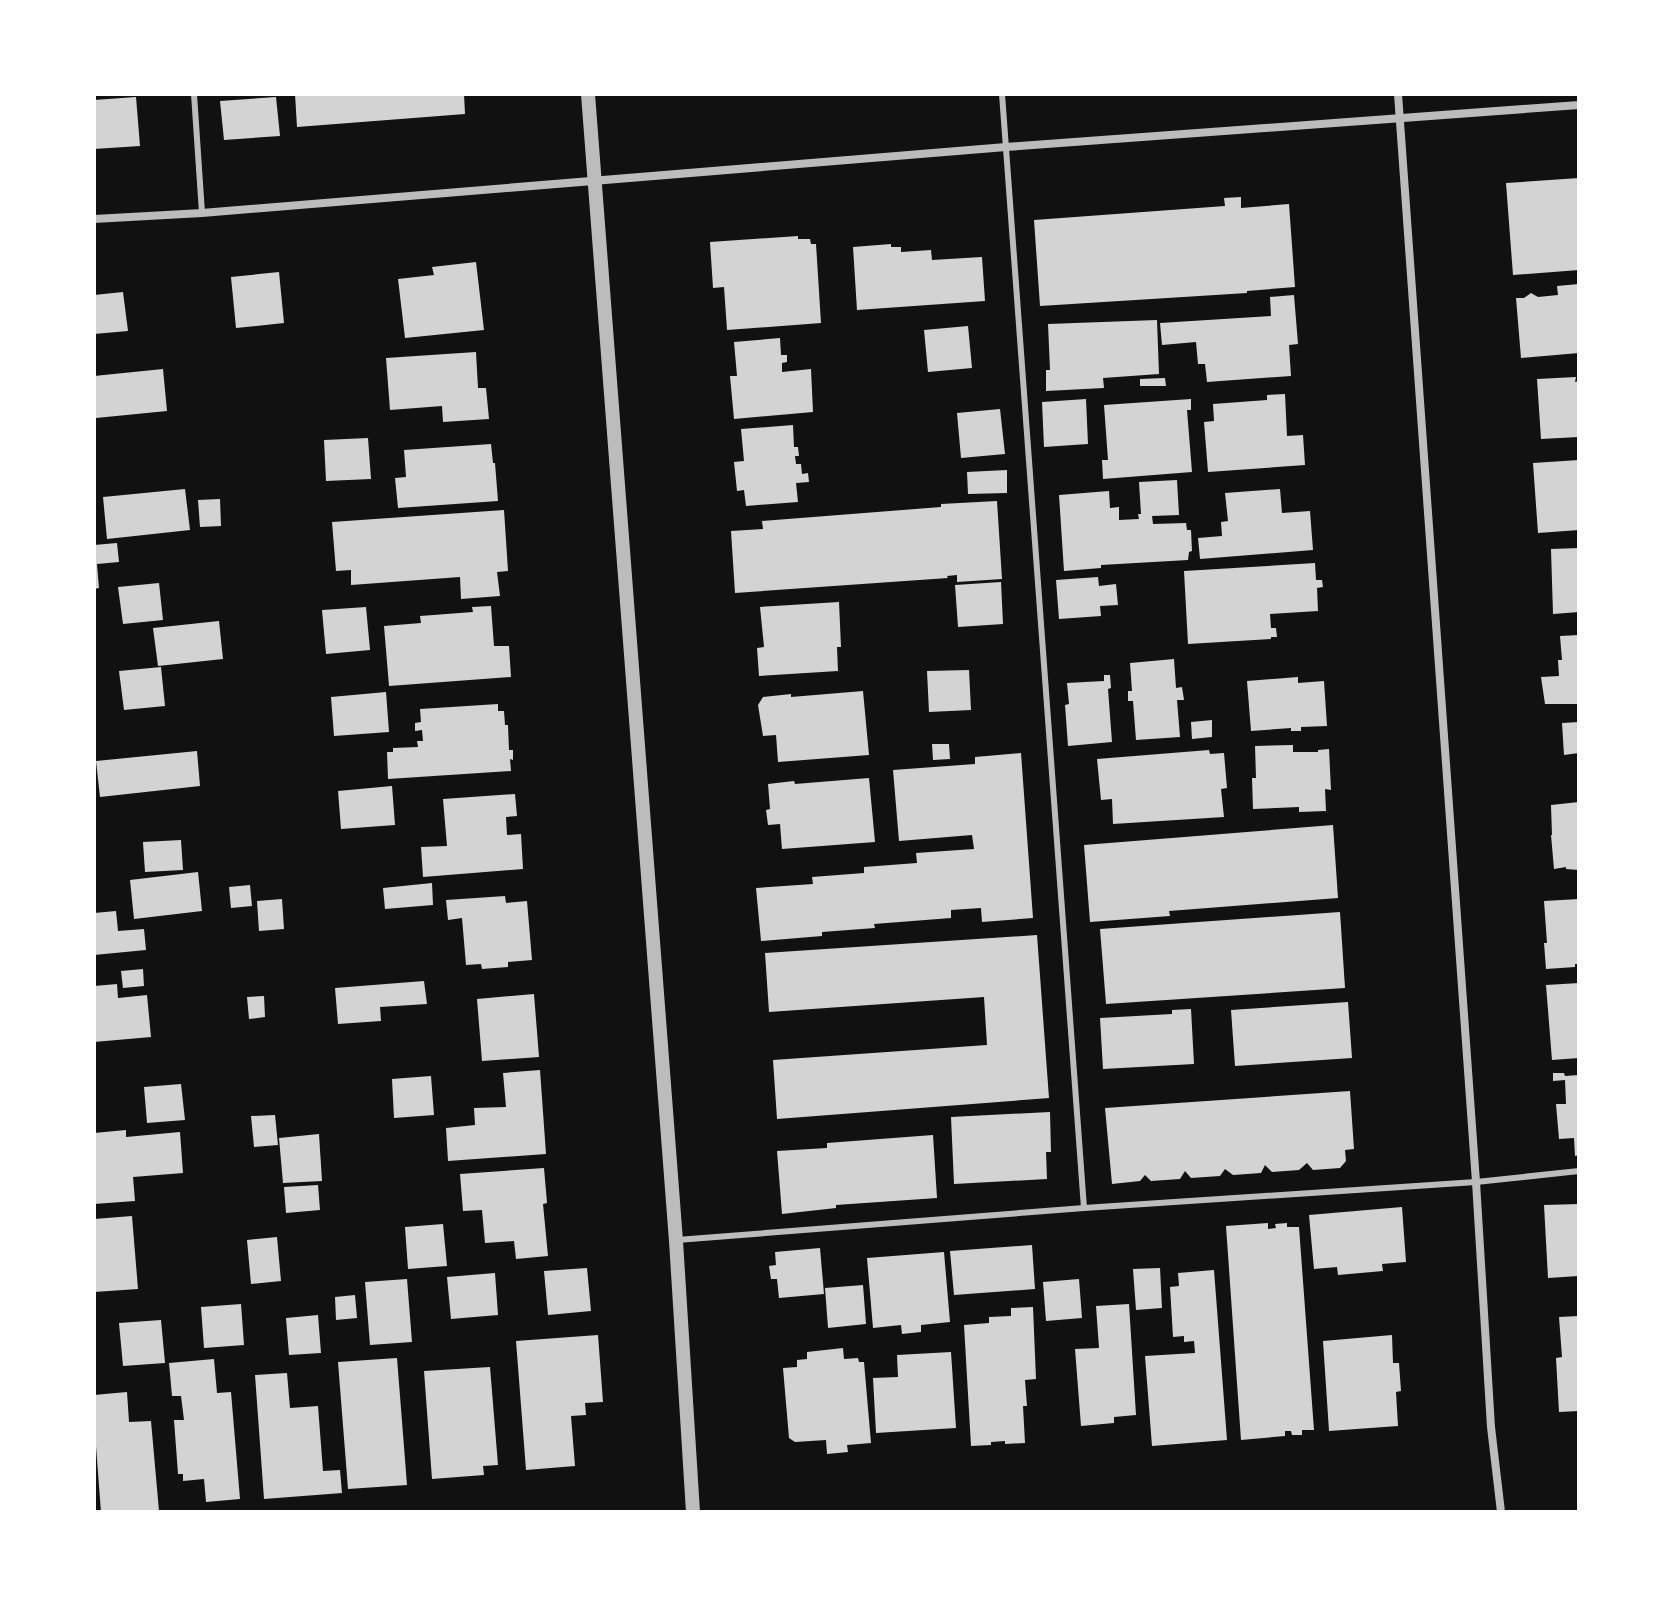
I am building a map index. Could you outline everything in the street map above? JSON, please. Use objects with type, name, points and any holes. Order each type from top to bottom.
[{"type":"street","points":[[588,94],[676,1241],[693,1512]]},
{"type":"street","points":[[1398,94],[1491,1427],[1501,1512]]},
{"type":"street","points":[[94,219],[1579,105]]},
{"type":"lane","points":[[194,94],[202,213]]},
{"type":"lane","points":[[1002,94],[1084,1208]]},
{"type":"lane","points":[[676,1241],[1084,1208],[1476,1182],[1579,1171]]},
{"type":"building","points":[[295,94],[464,94],[465,114],[297,127]]},
{"type":"building","points":[[136,97],[140,146],[94,149],[94,100]]},
{"type":"building","points":[[276,97],[280,136],[224,140],[220,101]]},
{"type":"building","points":[[1579,178],[1579,270],[1513,275],[1506,183]]},
{"type":"building","points":[[1241,197],[1241,208],[1289,204],[1295,287],[1247,293],[1040,306],[1034,220],[1225,206],[1224,198]]},
{"type":"building","points":[[798,236],[798,239],[810,239],[811,244],[816,244],[821,323],[727,330],[724,287],[713,288],[710,242]]},
{"type":"building","points":[[891,244],[891,247],[901,247],[901,252],[931,250],[932,260],[982,257],[985,301],[857,310],[853,247]]},
{"type":"building","points":[[476,262],[484,330],[405,338],[398,279],[434,275],[432,267]]},
{"type":"building","points":[[279,272],[284,323],[236,328],[231,277]]},
{"type":"building","points":[[1579,284],[1579,353],[1521,358],[1516,298],[1524,298],[1531,293],[1538,297],[1558,295],[1557,286]]},
{"type":"building","points":[[123,292],[128,331],[94,334],[94,295]]},
{"type":"building","points":[[1294,295],[1298,344],[1289,345],[1291,376],[1207,382],[1205,364],[1198,364],[1196,342],[1162,345],[1160,323],[1271,316],[1270,297]]},
{"type":"building","points":[[1157,320],[1159,374],[1103,378],[1104,388],[1046,391],[1046,370],[1050,370],[1048,324]]},
{"type":"building","points":[[968,326],[972,368],[928,372],[924,330]]},
{"type":"building","points":[[780,338],[781,355],[787,355],[787,362],[782,363],[782,372],[811,369],[813,412],[734,419],[730,376],[737,376],[734,342]]},
{"type":"building","points":[[476,352],[478,388],[486,388],[489,419],[443,422],[442,406],[390,410],[386,358]]},
{"type":"building","points":[[163,369],[167,411],[96,418],[94,376]]},
{"type":"building","points":[[1576,377],[1575,382],[1579,381],[1579,437],[1541,439],[1537,379]]},
{"type":"building","points":[[1165,378],[1166,386],[1140,386],[1140,379]]},
{"type":"building","points":[[1285,394],[1287,436],[1303,435],[1305,465],[1208,472],[1204,422],[1214,421],[1213,404],[1267,400],[1267,395]]},
{"type":"building","points":[[1086,399],[1088,444],[1044,447],[1042,402]]},
{"type":"building","points":[[1191,399],[1191,410],[1187,410],[1192,472],[1103,479],[1102,460],[1108,460],[1104,405]]},
{"type":"building","points":[[1000,409],[1005,454],[961,458],[957,413]]},
{"type":"building","points":[[793,425],[794,447],[798,447],[799,456],[795,456],[796,464],[801,464],[802,474],[808,473],[809,482],[796,483],[798,502],[746,506],[744,490],[737,491],[734,462],[744,461],[741,429]]},
{"type":"building","points":[[368,438],[371,479],[326,481],[324,440]]},
{"type":"building","points":[[491,444],[498,501],[398,508],[395,478],[406,477],[404,450]]},
{"type":"building","points":[[1579,460],[1579,530],[1538,533],[1533,463]]},
{"type":"building","points":[[1007,470],[1007,493],[968,494],[967,472]]},
{"type":"building","points":[[1177,480],[1179,515],[1152,516],[1153,524],[1186,523],[1187,530],[1191,530],[1192,551],[1188,560],[1101,565],[1101,568],[1064,571],[1059,495],[1109,491],[1110,508],[1119,507],[1119,520],[1139,519],[1139,482]]},
{"type":"building","points":[[185,489],[190,530],[107,539],[103,497]]},
{"type":"building","points":[[1280,489],[1282,513],[1310,511],[1313,550],[1200,559],[1198,538],[1222,536],[1221,522],[1228,521],[1225,493]]},
{"type":"building","points":[[220,499],[221,526],[200,527],[198,500]]},
{"type":"building","points":[[997,501],[1002,579],[957,582],[957,575],[735,593],[731,531],[763,529],[762,521]]},
{"type":"building","points":[[504,510],[508,571],[497,572],[500,596],[461,599],[460,577],[351,585],[351,570],[336,571],[332,522]]},
{"type":"building","points":[[117,543],[119,562],[97,564],[99,588],[94,589],[94,545]]},
{"type":"building","points":[[1579,548],[1579,612],[1553,614],[1551,549]]},
{"type":"building","points":[[1315,563],[1316,580],[1322,580],[1323,587],[1317,588],[1318,611],[1270,614],[1271,628],[1276,628],[1277,637],[1271,639],[1188,644],[1184,571]]},
{"type":"building","points":[[1098,577],[1099,586],[1116,584],[1118,605],[1100,606],[1101,616],[1059,619],[1056,580]]},
{"type":"building","points":[[1001,582],[1003,624],[958,627],[955,585]]},
{"type":"building","points":[[159,583],[163,620],[123,624],[118,587]]},
{"type":"building","points":[[839,602],[841,647],[837,647],[838,671],[759,676],[757,648],[764,647],[760,607]]},
{"type":"building","points":[[491,606],[494,646],[509,646],[511,677],[389,686],[384,626],[421,623],[420,616],[473,612],[472,607]]},
{"type":"building","points":[[366,607],[370,650],[326,654],[322,610]]},
{"type":"building","points":[[219,621],[223,659],[158,666],[153,628]]},
{"type":"building","points":[[1579,635],[1579,704],[1545,704],[1541,677],[1559,676],[1558,660],[1562,660],[1560,636]]},
{"type":"building","points":[[1174,659],[1176,688],[1182,687],[1184,700],[1177,700],[1180,737],[1136,740],[1133,701],[1128,701],[1128,691],[1132,691],[1130,663]]},
{"type":"building","points":[[161,667],[165,706],[124,710],[119,671]]},
{"type":"building","points":[[969,670],[971,710],[929,712],[927,671]]},
{"type":"building","points":[[1104,675],[1110,675],[1111,688],[1108,689],[1112,742],[1068,746],[1067,683],[1104,681]]},
{"type":"building","points":[[1298,677],[1298,683],[1324,681],[1327,726],[1301,727],[1301,731],[1291,731],[1291,728],[1251,731],[1247,681]]},
{"type":"building","points":[[863,691],[869,755],[778,762],[776,735],[763,736],[758,705],[763,697]]},
{"type":"building","points":[[386,692],[389,732],[334,736],[331,697]]},
{"type":"building","points":[[498,704],[498,711],[504,711],[505,725],[508,725],[509,750],[513,750],[511,771],[388,779],[387,752],[393,752],[393,748],[418,747],[417,741],[423,741],[422,730],[415,731],[415,723],[421,722],[420,709]]},
{"type":"building","points":[[1212,720],[1212,737],[1192,739],[1191,722]]},
{"type":"building","points":[[1579,722],[1579,753],[1564,755],[1562,723]]},
{"type":"building","points":[[932,744],[949,744],[950,759],[933,760]]},
{"type":"building","points":[[1293,745],[1293,752],[1329,749],[1331,790],[1325,789],[1326,811],[1299,812],[1299,807],[1253,809],[1255,746]]},
{"type":"building","points":[[1209,750],[1210,754],[1224,753],[1227,788],[1221,789],[1224,817],[1113,824],[1112,799],[1101,800],[1097,759]]},
{"type":"building","points":[[197,751],[200,786],[100,797],[96,761]]},
{"type":"building","points":[[1021,753],[1033,918],[982,922],[981,908],[951,910],[951,918],[874,924],[875,928],[822,932],[822,936],[761,941],[756,888],[813,884],[812,877],[864,873],[864,867],[917,863],[916,853],[974,849],[972,835],[899,841],[893,770],[975,764],[975,757]]},
{"type":"building","points":[[869,778],[875,842],[782,849],[780,824],[768,825],[768,784]]},
{"type":"building","points":[[392,786],[395,825],[341,829],[338,791]]},
{"type":"building","points":[[515,794],[517,816],[506,817],[507,835],[521,834],[523,869],[423,877],[421,847],[447,846],[443,799]]},
{"type":"building","points":[[1579,802],[1579,870],[1566,867],[1554,869],[1551,805]]},
{"type":"building","points":[[1333,825],[1338,898],[1169,911],[1170,916],[1090,922],[1084,845]]},
{"type":"building","points":[[181,840],[183,870],[145,872],[143,842]]},
{"type":"building","points":[[198,872],[202,911],[134,919],[130,880]]},
{"type":"building","points":[[432,883],[433,905],[385,909],[383,888]]},
{"type":"building","points":[[250,885],[252,906],[231,908],[229,887]]},
{"type":"building","points":[[505,896],[506,903],[527,901],[532,960],[508,962],[508,967],[482,969],[481,964],[466,965],[462,918],[448,920],[446,900]]},
{"type":"building","points":[[282,899],[284,929],[259,931],[257,901]]},
{"type":"building","points":[[1579,899],[1579,964],[1546,969],[1544,901]]},
{"type":"building","points":[[116,911],[118,931],[144,929],[146,950],[94,955],[94,913]]},
{"type":"building","points":[[1340,912],[1345,988],[1106,1004],[1100,929]]},
{"type":"building","points":[[1037,935],[1049,1098],[777,1119],[773,1060],[987,1045],[984,997],[769,1012],[765,953]]},
{"type":"building","points":[[143,969],[144,986],[123,988],[121,971]]},
{"type":"building","points":[[424,981],[427,1004],[380,1007],[381,1021],[338,1024],[335,988]]},
{"type":"building","points":[[1579,983],[1579,1058],[1552,1060],[1546,985]]},
{"type":"building","points":[[117,984],[118,998],[147,995],[151,1037],[94,1042],[94,986]]},
{"type":"building","points":[[534,994],[539,1057],[482,1061],[477,999]]},
{"type":"building","points":[[264,996],[265,1017],[249,1019],[247,997]]},
{"type":"building","points":[[1348,1002],[1352,1058],[1235,1066],[1231,1010]]},
{"type":"building","points":[[1191,1009],[1194,1064],[1103,1069],[1100,1018],[1172,1014],[1172,1010]]},
{"type":"building","points":[[540,1070],[546,1154],[448,1161],[446,1128],[475,1125],[474,1108],[506,1107],[503,1073]]},
{"type":"building","points":[[1553,1073],[1579,1075],[1579,1155],[1575,1156],[1574,1138],[1559,1139],[1556,1104],[1566,1104],[1565,1080],[1553,1081]]},
{"type":"building","points":[[431,1076],[434,1115],[394,1118],[392,1079]]},
{"type":"building","points":[[181,1084],[185,1120],[147,1123],[144,1087]]},
{"type":"building","points":[[1350,1091],[1354,1149],[1345,1150],[1346,1161],[1340,1168],[1313,1170],[1307,1163],[1299,1170],[1272,1172],[1265,1165],[1261,1173],[1233,1175],[1225,1169],[1220,1176],[1191,1178],[1185,1171],[1180,1179],[1151,1181],[1145,1175],[1140,1181],[1112,1184],[1105,1108]]},
{"type":"building","points":[[1050,1112],[1051,1152],[1046,1152],[1047,1179],[954,1184],[951,1117]]},
{"type":"building","points":[[275,1115],[278,1145],[254,1147],[251,1116]]},
{"type":"building","points":[[126,1130],[126,1137],[180,1132],[183,1173],[133,1177],[135,1201],[94,1204],[94,1133]]},
{"type":"building","points":[[319,1134],[322,1181],[283,1183],[279,1138]]},
{"type":"building","points":[[933,1135],[937,1198],[836,1205],[836,1208],[782,1214],[777,1151],[827,1148],[827,1143]]},
{"type":"building","points":[[544,1168],[547,1203],[543,1204],[548,1256],[516,1259],[514,1241],[485,1243],[482,1210],[463,1211],[460,1174]]},
{"type":"building","points":[[318,1185],[320,1210],[286,1213],[284,1187]]},
{"type":"building","points":[[1579,1204],[1579,1276],[1548,1278],[1544,1205]]},
{"type":"building","points":[[1402,1207],[1406,1262],[1382,1264],[1383,1271],[1338,1275],[1337,1267],[1314,1269],[1309,1215]]},
{"type":"building","points":[[132,1216],[138,1289],[94,1292],[94,1219]]},
{"type":"building","points":[[1268,1223],[1268,1229],[1276,1228],[1275,1224],[1287,1223],[1287,1227],[1299,1227],[1314,1430],[1302,1430],[1302,1435],[1285,1431],[1285,1436],[1241,1440],[1226,1226]]},
{"type":"building","points":[[443,1224],[447,1266],[408,1269],[405,1227]]},
{"type":"building","points":[[277,1237],[281,1281],[251,1284],[247,1240]]},
{"type":"building","points":[[1032,1245],[1035,1289],[954,1295],[950,1251]]},
{"type":"building","points":[[820,1248],[824,1294],[779,1298],[777,1279],[771,1279],[769,1266],[776,1265],[775,1252]]},
{"type":"building","points":[[944,1252],[950,1322],[921,1325],[921,1332],[902,1334],[901,1325],[873,1328],[867,1258]]},
{"type":"building","points":[[587,1268],[591,1311],[548,1315],[544,1271]]},
{"type":"building","points":[[1160,1268],[1162,1308],[1136,1310],[1133,1269]]},
{"type":"building","points":[[1214,1270],[1227,1440],[1152,1446],[1145,1356],[1195,1353],[1194,1341],[1184,1342],[1184,1336],[1173,1337],[1170,1287],[1179,1286],[1178,1273]]},
{"type":"building","points":[[495,1273],[498,1315],[451,1319],[447,1277]]},
{"type":"building","points":[[407,1279],[412,1342],[370,1345],[365,1282]]},
{"type":"building","points":[[1079,1279],[1082,1318],[1046,1321],[1043,1282]]},
{"type":"building","points":[[863,1285],[866,1324],[828,1328],[825,1288]]},
{"type":"building","points":[[355,1295],[357,1318],[336,1320],[335,1297]]},
{"type":"building","points":[[241,1304],[244,1345],[204,1348],[201,1307]]},
{"type":"building","points":[[1129,1304],[1136,1415],[1114,1417],[1114,1423],[1081,1426],[1075,1349],[1099,1348],[1096,1306]]},
{"type":"building","points":[[1033,1307],[1036,1379],[1025,1380],[1025,1443],[1005,1444],[1005,1441],[971,1446],[964,1325],[989,1323],[989,1317],[1011,1316],[1011,1308]]},
{"type":"building","points":[[318,1315],[321,1353],[289,1355],[286,1318]]},
{"type":"building","points":[[1579,1316],[1579,1411],[1559,1412],[1556,1358],[1562,1357],[1559,1317]]},
{"type":"building","points":[[161,1320],[165,1363],[123,1366],[119,1323]]},
{"type":"building","points":[[598,1335],[603,1402],[585,1403],[586,1415],[571,1416],[575,1466],[526,1470],[516,1341]]},
{"type":"building","points":[[1392,1335],[1393,1363],[1399,1363],[1401,1391],[1396,1392],[1398,1426],[1329,1431],[1323,1341]]},
{"type":"building","points":[[843,1348],[844,1359],[858,1358],[859,1362],[864,1362],[871,1443],[847,1445],[848,1452],[827,1454],[826,1440],[795,1442],[789,1438],[783,1368],[797,1367],[797,1360],[807,1359],[807,1352]]},
{"type":"building","points":[[951,1352],[956,1428],[876,1433],[873,1378],[898,1377],[897,1355]]},
{"type":"building","points":[[397,1358],[407,1485],[348,1489],[338,1362]]},
{"type":"building","points":[[214,1359],[217,1393],[231,1392],[240,1499],[206,1502],[204,1479],[183,1481],[183,1474],[178,1474],[174,1420],[184,1420],[181,1396],[172,1396],[169,1363]]},
{"type":"building","points":[[490,1367],[498,1465],[483,1466],[484,1475],[432,1479],[424,1371]]},
{"type":"building","points":[[287,1373],[290,1408],[318,1406],[323,1471],[340,1470],[342,1493],[264,1499],[255,1375]]},
{"type":"building","points":[[127,1392],[129,1422],[151,1421],[159,1511],[101,1512],[94,1395]]}]
